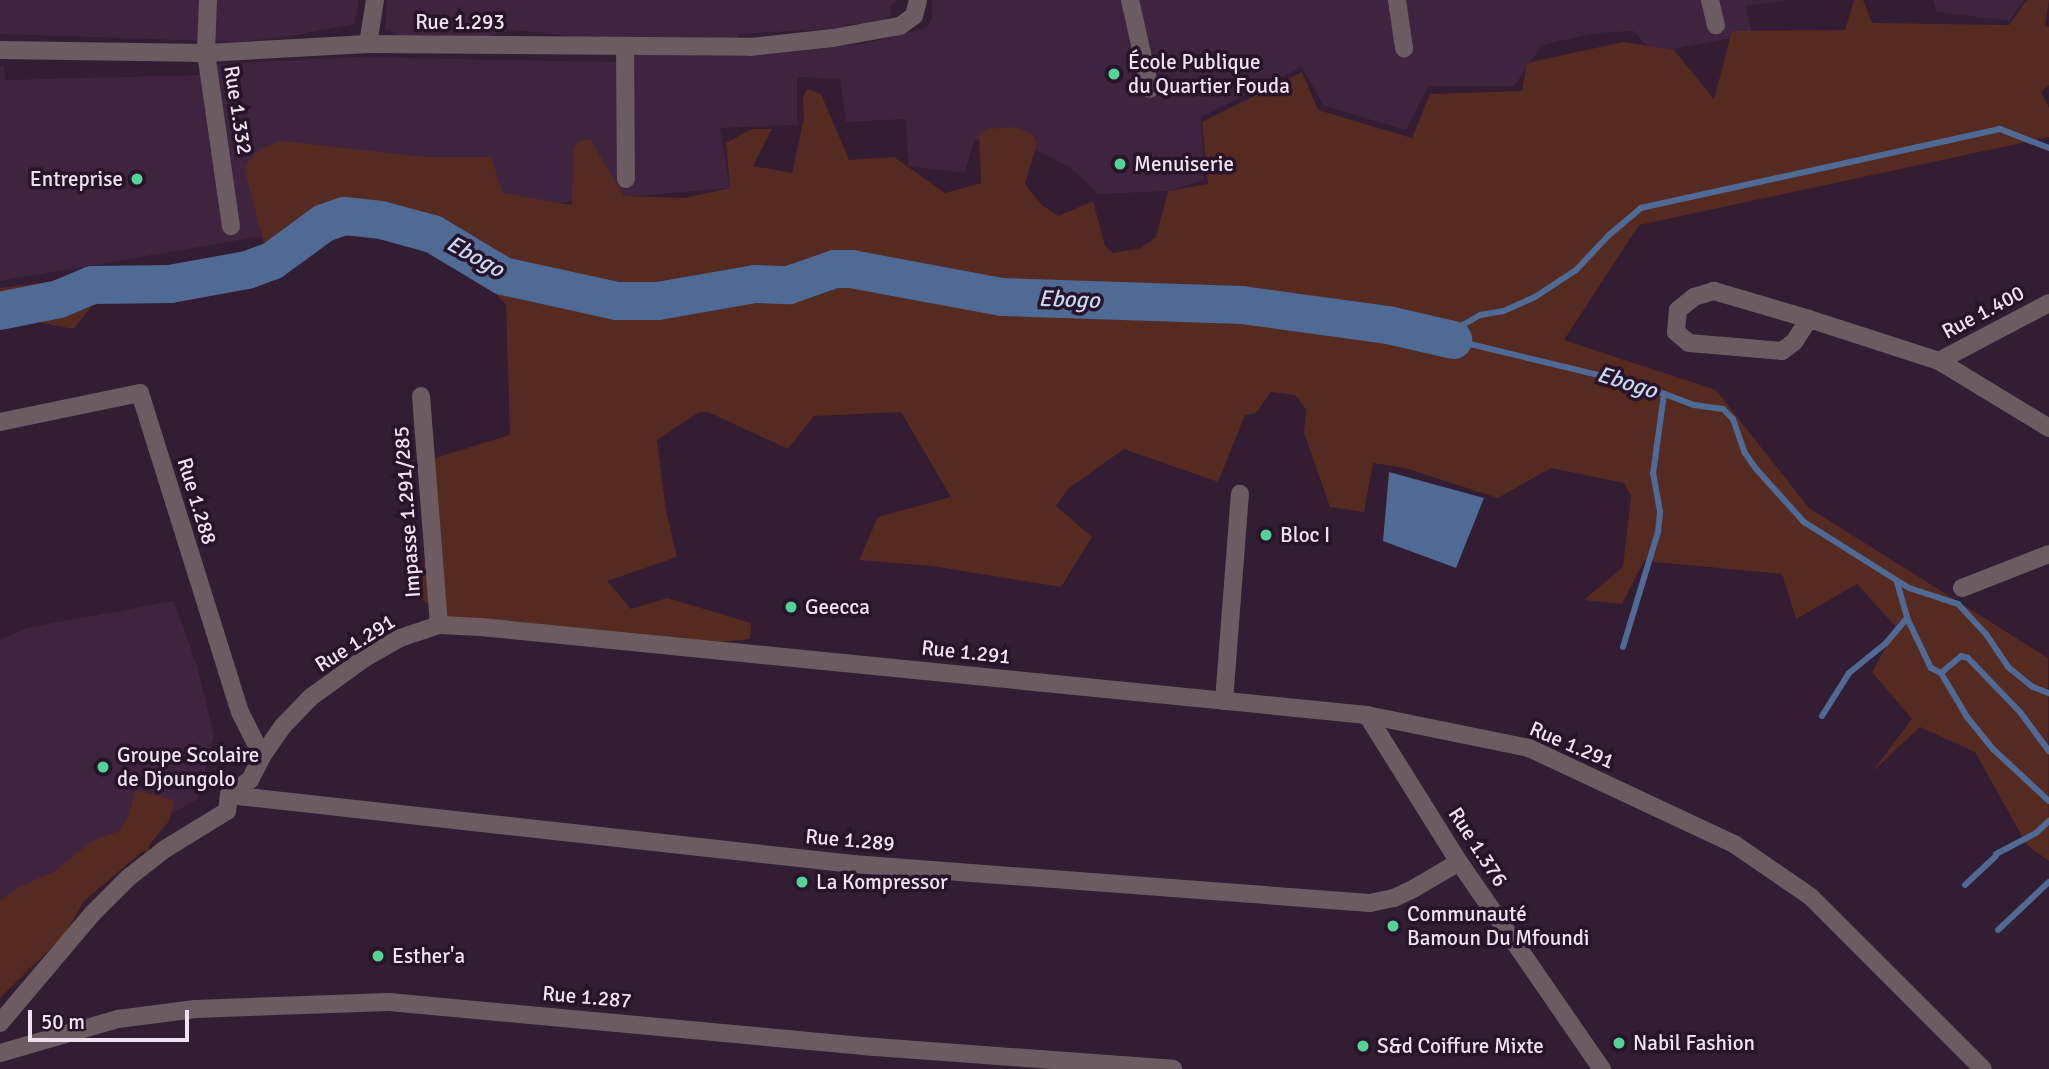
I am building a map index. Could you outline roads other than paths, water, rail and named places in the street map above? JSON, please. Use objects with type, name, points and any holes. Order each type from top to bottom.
[{"type":"street","name":"Rue 1.332","points":[[208,0],[206,52],[231,226]]},
{"type":"street","points":[[368,44],[374,0]]},
{"type":"street","points":[[1130,0],[1150,89]]},
{"type":"street","points":[[1397,0],[1404,48]]},
{"type":"street","points":[[1710,0],[1716,25]]},
{"type":"street","name":"Rue 1.293","points":[[0,50],[206,52],[368,44],[750,47],[833,38],[900,26],[916,8]]},
{"type":"street","points":[[625,46],[626,179]]},
{"type":"street","points":[[1809,319],[1794,342],[1782,351],[1689,343],[1676,332],[1678,310],[1693,297],[1714,291],[1809,319],[1939,360],[2049,428]]},
{"type":"street","name":"Rue 1.400","points":[[1939,360],[2049,303]]},
{"type":"street","name":"Rue 1.288","points":[[0,422],[140,393],[240,712],[262,756]]},
{"type":"street","name":"Impasse 1.291/285","points":[[421,396],[439,625]]},
{"type":"street","points":[[1224,701],[1240,494]]},
{"type":"street","points":[[1962,588],[2049,554]]},
{"type":"street","name":"Rue 1.291","points":[[0,1023],[102,904],[128,878],[165,849],[227,811],[229,795],[250,780],[262,756],[283,726],[322,690],[365,658],[400,638],[439,625],[481,626],[1367,715],[1529,748],[1734,844],[1811,897],[1983,1069]]},
{"type":"street","name":"Rue 1.376","points":[[1367,715],[1459,862],[1602,1069]]},
{"type":"street","name":"Rue 1.289","points":[[229,795],[853,864],[1370,903],[1394,898],[1459,862]]},
{"type":"street","name":"Rue 1.287","points":[[0,1053],[118,1019],[195,1009],[389,1002],[862,1046],[1173,1069]]},
{"type":"water","points":[[1389,472],[1484,498],[1456,568],[1383,541]]},
{"type":"waterway","name":"Ebogo","points":[[2049,148],[2000,129],[1641,208],[1609,235],[1576,270],[1535,297],[1503,311],[1480,315],[1463,325],[1453,340],[1640,385],[1694,405],[1723,409],[1733,419],[1745,453],[1757,470],[1804,522],[1909,588],[1958,604],[1986,634],[2008,667],[2033,687],[2049,693]]},
{"type":"waterway","name":"Ebogo","points":[[0,311],[59,299],[92,285],[170,284],[247,270],[272,261],[324,223],[344,216],[381,220],[433,234],[503,276],[617,301],[658,301],[755,284],[789,285],[835,269],[851,269],[1002,297],[1242,305],[1388,325],[1453,340]]},
{"type":"waterway","points":[[1623,647],[1658,532],[1660,512],[1653,474],[1664,394]]},
{"type":"waterway","points":[[1897,582],[1907,618],[1931,668],[1941,673],[1967,717],[1993,749],[2049,801]]},
{"type":"waterway","points":[[1822,716],[1849,673],[1886,643],[1907,618]]},
{"type":"waterway","points":[[1941,673],[1961,656],[1968,658],[2020,712],[2049,751]]},
{"type":"waterway","points":[[1996,854],[2036,833],[2049,821]]},
{"type":"waterway","points":[[1965,885],[1996,856]]},
{"type":"waterway","points":[[1998,930],[2049,882]]},
{"type":"place","name":"École Publique du Quartier Fouda","points":[[1114,74]]},
{"type":"place","name":"Menuiserie","points":[[1120,164]]},
{"type":"place","name":"Entreprise","points":[[137,179]]},
{"type":"place","name":"Bloc I","points":[[1266,535]]},
{"type":"place","name":"Geecca","points":[[791,607]]},
{"type":"place","name":"Groupe Scolaire de Djoungolo","points":[[103,767]]},
{"type":"place","name":"La Kompressor","points":[[802,882]]},
{"type":"place","name":"Communauté Bamoun Du Mfoundi","points":[[1393,926]]},
{"type":"place","name":"Esther'a","points":[[378,956]]},
{"type":"place","name":"Nabil Fashion","points":[[1619,1043]]},
{"type":"place","name":"S&d Coiffure Mixte","points":[[1363,1046]]}]
